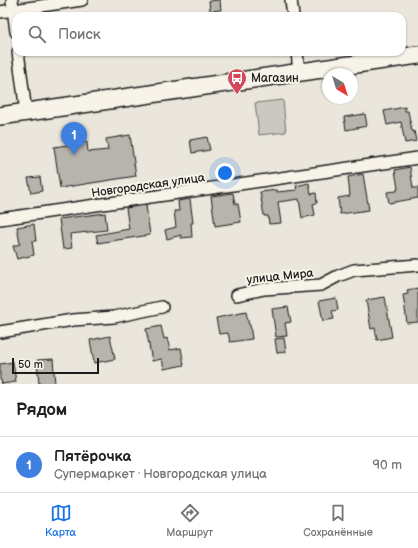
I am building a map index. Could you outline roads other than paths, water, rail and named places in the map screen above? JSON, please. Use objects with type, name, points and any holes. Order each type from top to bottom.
[{"type":"main road","points":[[0,116],[418,55]]},
{"type":"street","points":[[0,12],[12,5],[82,0]]},
{"type":"street","points":[[291,0],[292,12]]},
{"type":"street","points":[[19,56],[26,112]]},
{"type":"street","points":[[297,56],[299,72]]},
{"type":"street","name":"Новгородская улица","points":[[0,219],[418,158]]},
{"type":"street","name":"улица Мира","points":[[237,295],[264,289],[321,285],[354,270],[418,265]]},
{"type":"street","points":[[0,332],[73,320],[114,317],[162,307]]},
{"type":"place","name":"Магазин","points":[[237,95]]},
{"type":"place","name":"Пятёрочка","points":[[74,155]]}]
